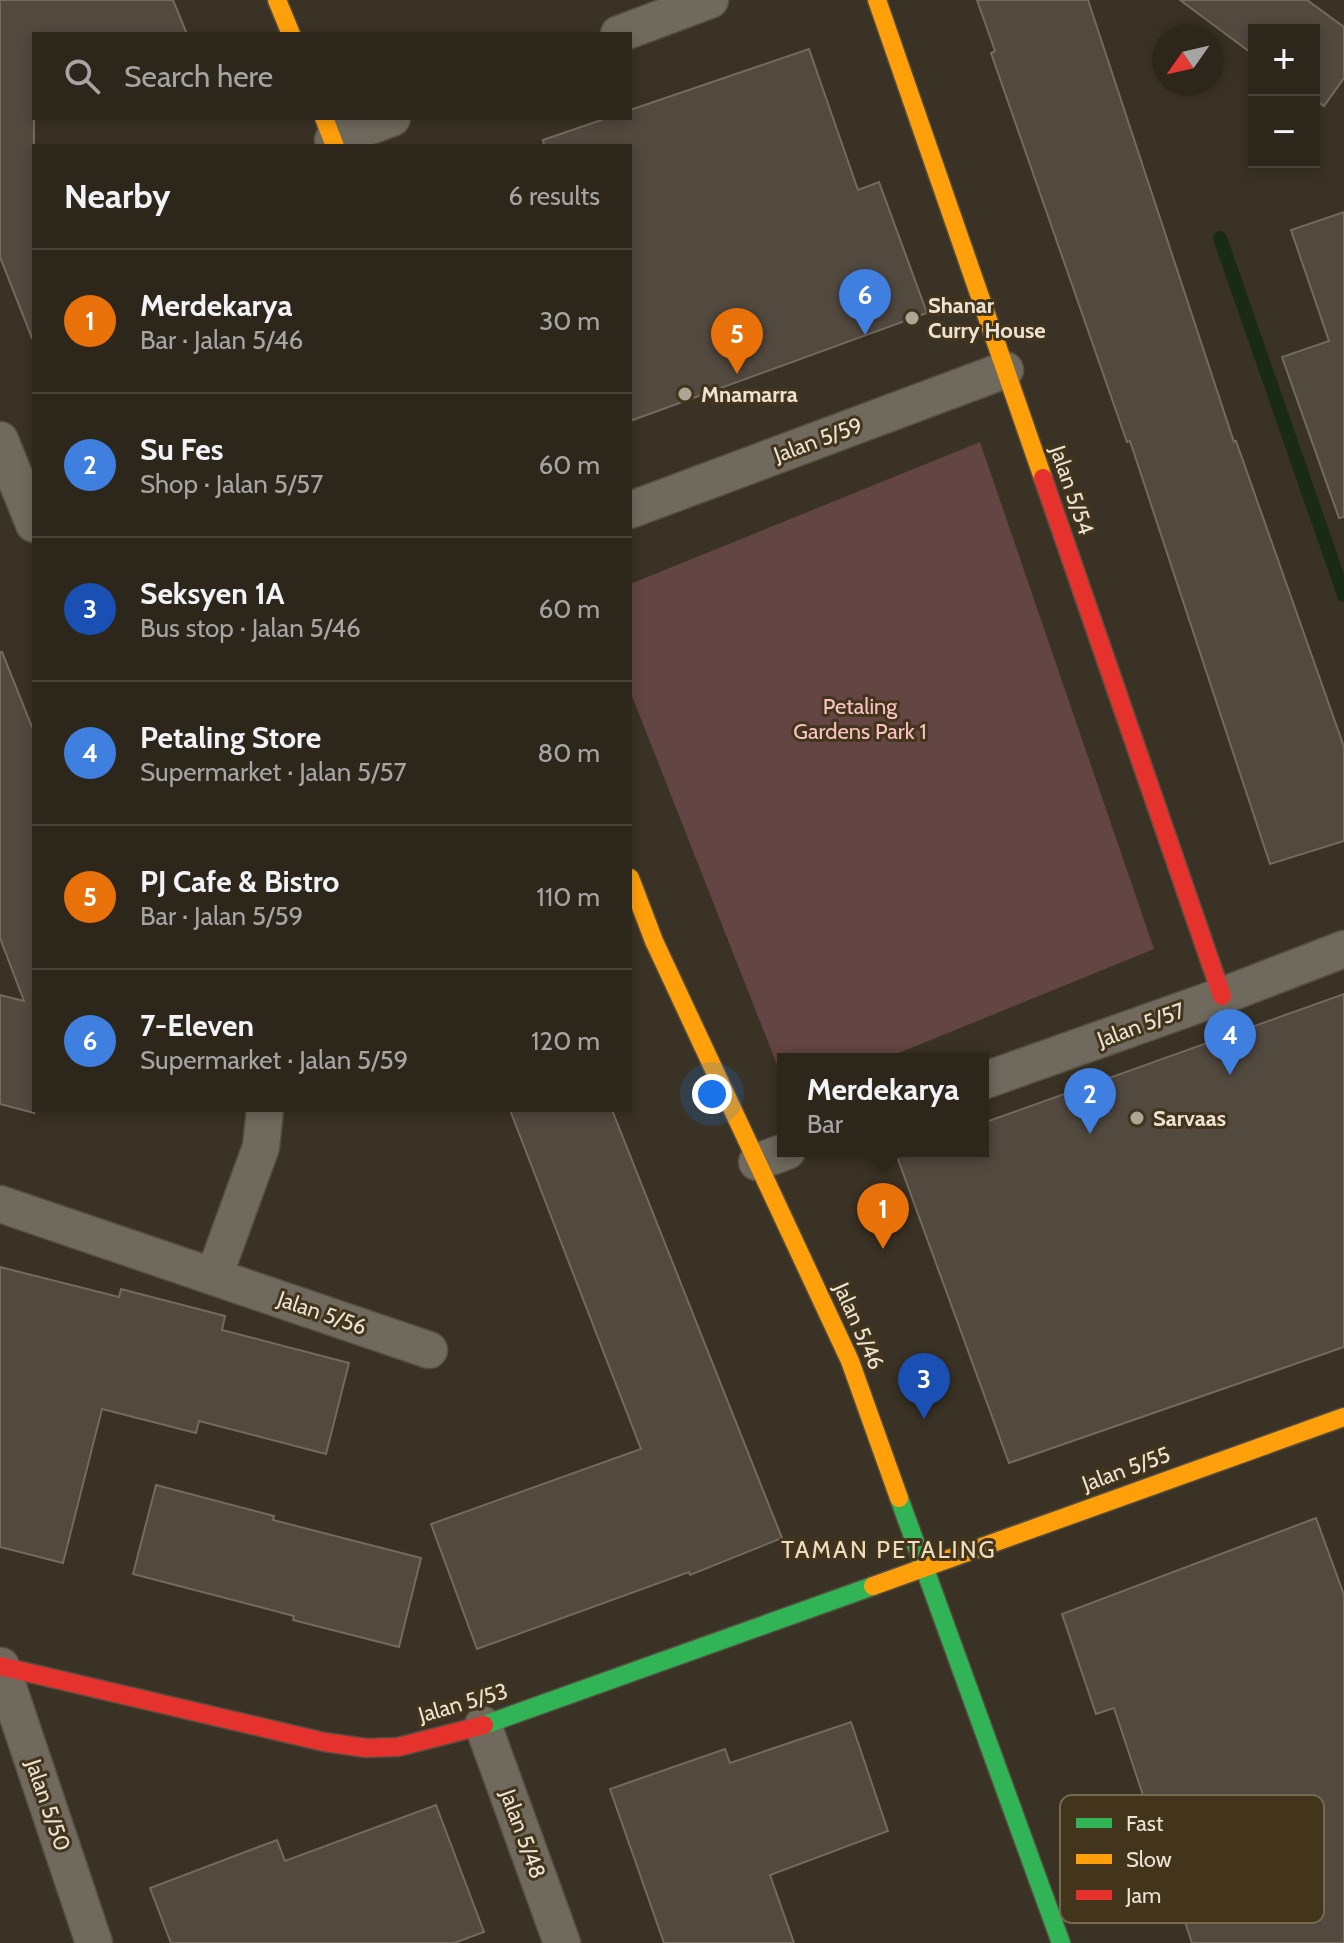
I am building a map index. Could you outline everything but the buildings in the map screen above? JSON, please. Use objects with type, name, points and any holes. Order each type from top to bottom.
[{"type":"street","points":[[277,0],[290,32]]},
{"type":"street","points":[[624,32],[710,0]]},
{"type":"street","name":"Jalan 5/54","points":[[877,0],[1222,996]]},
{"type":"street","points":[[331,135],[385,120]]},
{"type":"street","name":"Jalan 5/59","points":[[632,509],[1005,370]]},
{"type":"street","points":[[0,440],[32,519]]},
{"type":"street","name":"Jalan 5/46","points":[[632,883],[654,941],[772,1156],[850,1361],[1061,1943]]},
{"type":"street","name":"Jalan 5/57","points":[[989,1079],[1344,949]]},
{"type":"street","points":[[214,1276],[261,1147],[265,1112]]},
{"type":"street","name":"Jalan 5/56","points":[[0,1204],[429,1350]]},
{"type":"street","name":"Jalan 5/55","points":[[924,1567],[1344,1417]]},
{"type":"street","name":"Jalan 5/53","points":[[0,1666],[324,1742],[366,1748],[398,1747],[483,1725],[924,1567]]},
{"type":"street","name":"Jalan 5/50","points":[[0,1666],[94,1943]]},
{"type":"street","name":"Jalan 5/48","points":[[483,1725],[562,1943]]},
{"type":"green space","name":"Petaling Gardens Park 1","points":[[980,442],[1154,949],[899,1053],[777,1053],[777,1065],[632,696],[632,583]]},
{"type":"waterway","points":[[1220,238],[1344,595]]},
{"type":"traffic: fast","points":[[899,1498],[1061,1943]]},
{"type":"traffic: fast","points":[[484,1725],[873,1586]]},
{"type":"traffic: slow","points":[[277,0],[290,32]]},
{"type":"traffic: slow","points":[[877,0],[1043,478]]},
{"type":"traffic: slow","points":[[325,120],[334,144]]},
{"type":"traffic: slow","points":[[632,883],[654,941],[850,1361],[899,1498]]},
{"type":"traffic: slow","points":[[873,1586],[1344,1417]]},
{"type":"traffic: jam","points":[[1043,478],[1222,996]]},
{"type":"traffic: jam","points":[[0,1666],[324,1742],[366,1748],[398,1747],[484,1725]]},
{"type":"place","name":"Shanar Curry House","points":[[912,318]]},
{"type":"place","name":"7-Eleven","points":[[865,335]]},
{"type":"place","name":"PJ Cafe & Bistro","points":[[737,374]]},
{"type":"place","name":"Mnamarra","points":[[685,394]]},
{"type":"place","name":"Petaling Store","points":[[1230,1075]]},
{"type":"place","name":"Sarvaas","points":[[1137,1118]]},
{"type":"place","name":"Su Fes","points":[[1090,1134]]},
{"type":"place","name":"Merdekarya","points":[[883,1249]]},
{"type":"place","name":"Seksyen 1A","points":[[924,1419]]},
{"type":"district","name":"TAMAN PETALING","points":[[889,1549]]}]
